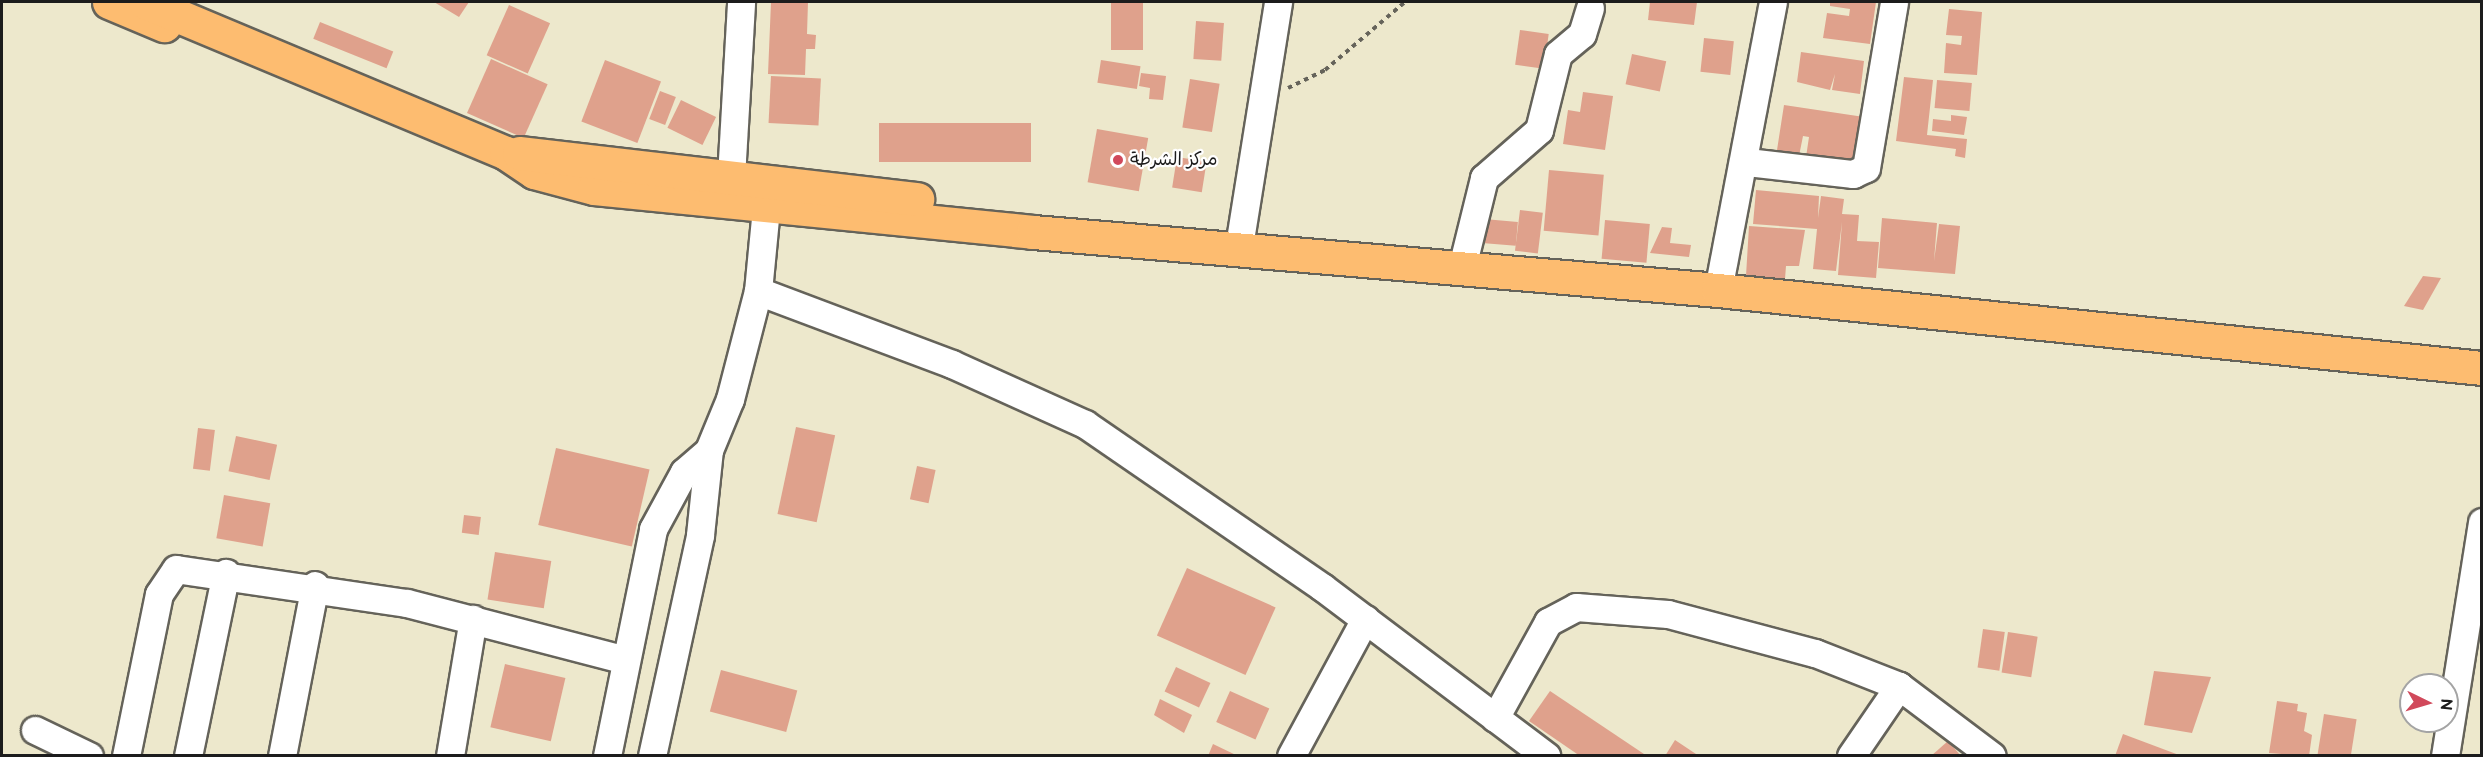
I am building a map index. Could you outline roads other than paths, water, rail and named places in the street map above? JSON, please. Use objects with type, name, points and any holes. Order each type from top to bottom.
[{"type":"main road","points":[[109,2],[483,158],[506,153],[731,177],[768,193]]},
{"type":"main road","points":[[145,2],[506,153],[534,172],[577,185],[768,193],[1055,234],[1195,242],[1719,290],[2481,368]]},
{"type":"street","points":[[731,177],[741,2]]},
{"type":"street","points":[[1239,246],[1278,2]]},
{"type":"street","points":[[1719,290],[1747,162],[1773,2]]},
{"type":"street","points":[[1747,162],[1853,174],[1866,168],[1894,2]]},
{"type":"street","points":[[1462,267],[1484,178],[1539,130],[1558,54],[1582,34],[1590,8]]},
{"type":"street","points":[[652,756],[700,535],[709,450],[730,399],[758,291],[768,193]]},
{"type":"street","points":[[758,291],[952,364],[1085,424],[1365,619],[1546,756]]},
{"type":"street","points":[[607,756],[653,529],[684,472],[709,450]]},
{"type":"street","points":[[2445,756],[2481,522]]},
{"type":"street","points":[[126,756],[164,582],[176,569],[189,567],[315,585],[473,619],[626,660]]},
{"type":"street","points":[[188,756],[226,573]]},
{"type":"street","points":[[282,756],[315,585]]},
{"type":"street","points":[[1495,718],[1548,622],[1576,607],[1668,614],[1815,653],[1899,686],[1992,756]]},
{"type":"street","points":[[450,756],[473,619]]},
{"type":"street","points":[[1291,756],[1365,619]]},
{"type":"street","points":[[1851,756],[1899,686]]},
{"type":"street","points":[[35,730],[89,756]]},
{"type":"place","name":"مركز الشرطة","points":[[1118,160]]}]
